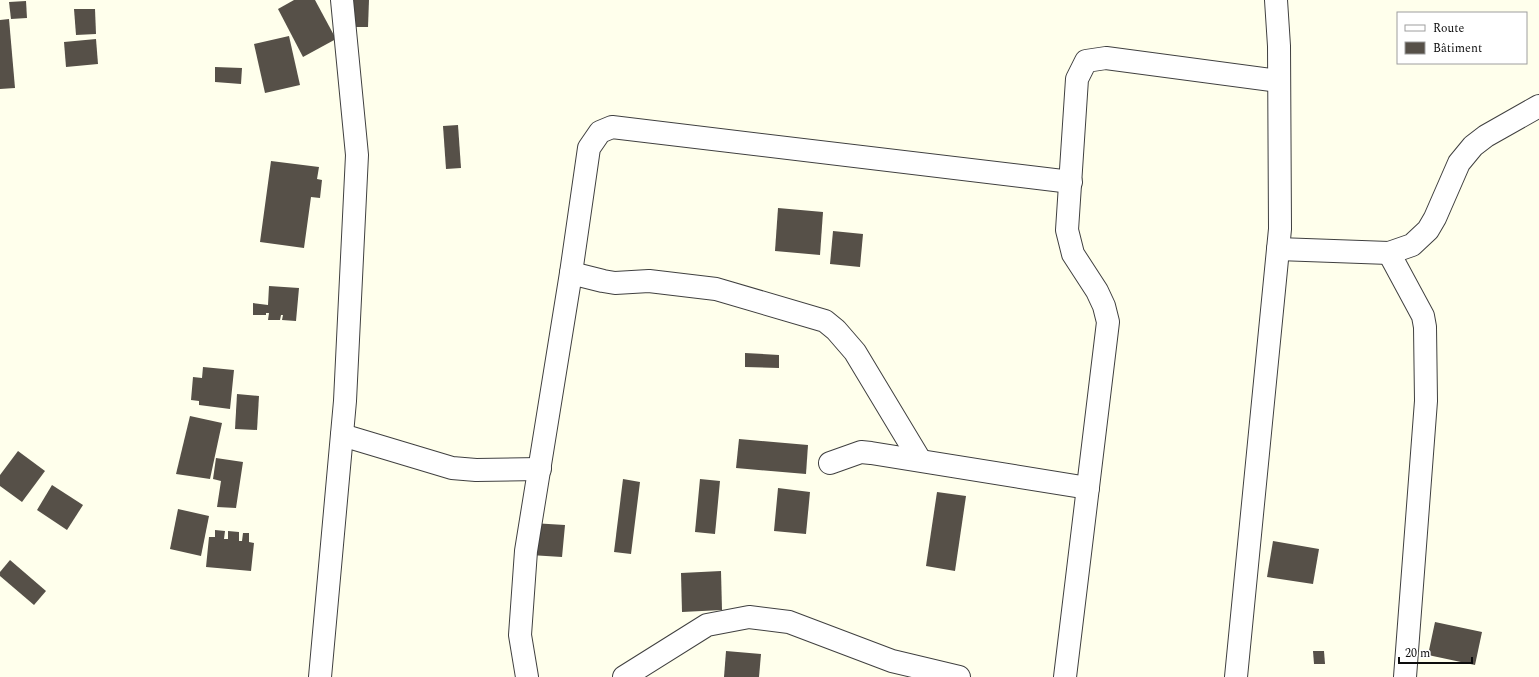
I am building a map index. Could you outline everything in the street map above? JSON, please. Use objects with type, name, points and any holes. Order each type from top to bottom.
[{"type":"street","points":[[320,677],[345,401],[357,155],[342,0]]},
{"type":"street","points":[[1236,677],[1280,230],[1279,46],[1276,0]]},
{"type":"street","points":[[1065,677],[1108,322],[1104,306],[1097,291],[1073,254],[1067,230],[1077,79],[1086,61],[1106,58],[1279,81]]},
{"type":"street","points":[[1278,249],[1388,253],[1412,245],[1428,230],[1436,218],[1459,163],[1473,146],[1486,136],[1539,106]]},
{"type":"street","points":[[527,677],[520,636],[526,551],[571,272],[588,148],[600,132],[612,127],[1071,182]]},
{"type":"street","points":[[1388,253],[1423,316],[1425,327],[1426,401],[1404,677]]},
{"type":"street","points":[[571,272],[603,281],[649,281],[716,289],[825,321],[836,330],[855,352],[920,460]]},
{"type":"street","points":[[342,435],[452,468],[476,470],[540,468]]},
{"type":"street","points":[[830,463],[861,452],[920,460],[1088,488]]},
{"type":"street","points":[[624,677],[707,625],[748,617],[789,622],[892,662],[959,677]]},
{"type":"building","points":[[294,0],[315,0],[336,39],[303,57],[278,9]]},
{"type":"building","points":[[349,0],[369,0],[368,27],[349,27]]},
{"type":"building","points":[[26,1],[27,18],[11,19],[9,2]]},
{"type":"building","points":[[74,9],[95,9],[96,34],[76,35]]},
{"type":"building","points":[[9,19],[15,88],[0,89],[0,20]]},
{"type":"building","points":[[289,36],[300,85],[265,93],[254,44]]},
{"type":"building","points":[[96,39],[98,64],[66,67],[64,42]]},
{"type":"building","points":[[215,67],[242,68],[241,84],[215,82]]},
{"type":"building","points":[[458,125],[461,168],[446,169],[443,126]]},
{"type":"building","points":[[271,161],[319,167],[317,179],[322,180],[320,198],[311,197],[304,248],[260,242]]},
{"type":"building","points":[[778,208],[823,212],[820,255],[775,251]]},
{"type":"building","points":[[833,231],[863,234],[860,267],[830,264]]},
{"type":"building","points":[[269,286],[299,288],[296,321],[282,320],[283,315],[281,315],[280,320],[268,320],[269,313],[266,313],[266,315],[253,315],[253,303],[268,305]]},
{"type":"building","points":[[745,353],[779,355],[779,368],[745,367]]},
{"type":"building","points":[[203,367],[234,370],[230,409],[199,405],[199,401],[191,400],[193,377],[202,378]]},
{"type":"building","points":[[237,394],[259,396],[257,430],[235,429]]},
{"type":"building","points":[[190,416],[222,423],[210,479],[176,474]]},
{"type":"building","points":[[739,439],[808,445],[806,474],[736,468]]},
{"type":"building","points":[[18,451],[45,471],[22,502],[0,486],[0,475]]},
{"type":"building","points":[[216,458],[243,462],[236,508],[217,507],[221,481],[213,479]]},
{"type":"building","points":[[623,479],[640,482],[631,554],[614,552]]},
{"type":"building","points":[[700,479],[720,481],[715,534],[695,532]]},
{"type":"building","points":[[52,485],[83,505],[67,530],[37,510]]},
{"type":"building","points":[[778,488],[810,492],[806,534],[774,531]]},
{"type":"building","points":[[937,492],[966,496],[955,571],[926,566]]},
{"type":"building","points":[[178,509],[209,516],[201,556],[170,549]]},
{"type":"building","points":[[532,523],[565,525],[562,557],[530,555]]},
{"type":"building","points":[[215,530],[225,531],[224,539],[228,539],[228,531],[239,532],[239,541],[242,541],[243,533],[249,533],[249,542],[254,543],[251,571],[206,567],[209,537],[215,537]]},
{"type":"building","points":[[1273,541],[1319,549],[1313,584],[1267,577]]},
{"type":"building","points":[[10,560],[46,591],[34,605],[0,576],[0,572]]},
{"type":"building","points":[[721,571],[722,610],[682,612],[681,573]]},
{"type":"building","points":[[1435,622],[1482,632],[1475,665],[1428,655]]},
{"type":"building","points":[[726,651],[761,654],[759,677],[724,677]]},
{"type":"building","points":[[1313,651],[1324,651],[1325,664],[1314,664]]}]
